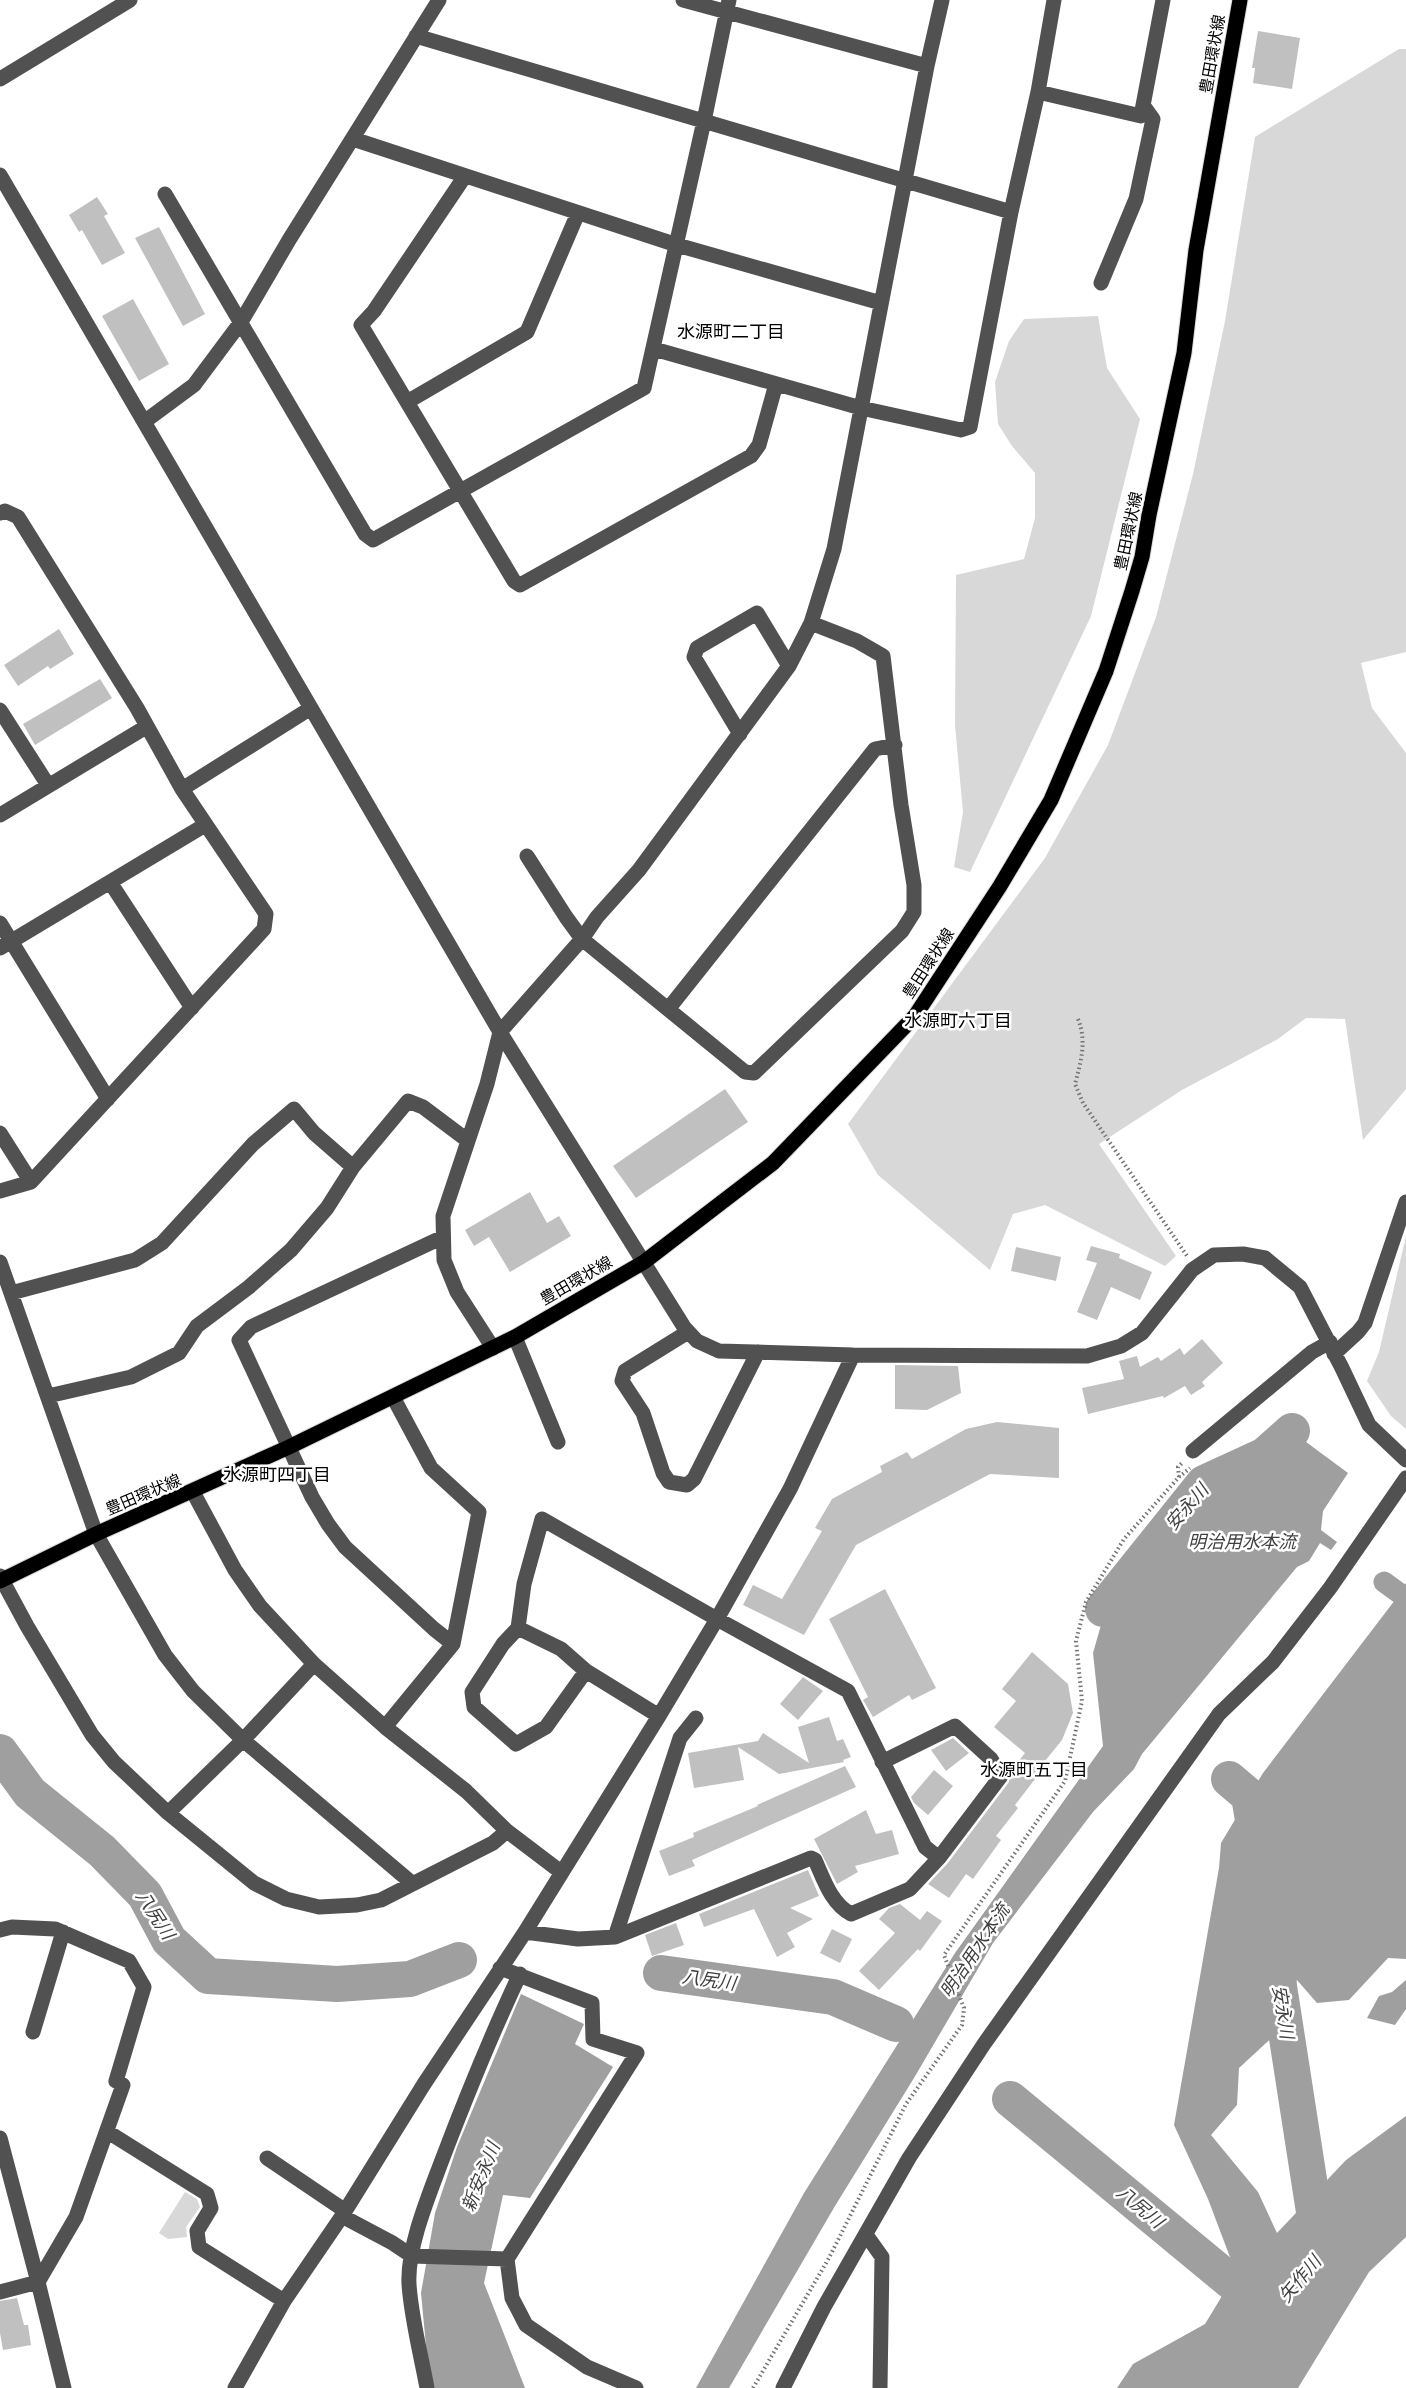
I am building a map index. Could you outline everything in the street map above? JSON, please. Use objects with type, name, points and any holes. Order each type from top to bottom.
[{"type":"main road","name":"豊田環状線","points":[[0,1579],[289,1447],[515,1338],[644,1262],[773,1162],[915,1016],[1000,886],[1051,800],[1106,671],[1142,557],[1184,353],[1196,250],[1240,0]]},
{"type":"street","points":[[0,79],[130,0]]},
{"type":"street","points":[[144,422],[194,385],[242,322],[289,240],[440,0]]},
{"type":"street","points":[[683,0],[728,5],[927,66]]},
{"type":"street","points":[[493,1348],[457,1292],[444,1260],[443,1216],[487,1084],[500,1032],[639,870],[789,666],[811,624],[834,549],[927,66],[942,0]]},
{"type":"street","points":[[654,349],[861,408],[961,430],[970,428],[1011,212],[1038,92],[1054,0]]},
{"type":"street","points":[[1038,92],[1141,116],[1163,0]]},
{"type":"street","points":[[165,194],[365,534],[373,540],[644,388],[728,5]]},
{"type":"street","points":[[416,36],[1011,212]]},
{"type":"street","points":[[1101,283],[1136,199],[1152,119],[1143,105]]},
{"type":"street","points":[[353,139],[677,245],[881,303]]},
{"type":"street","points":[[0,175],[500,1032],[688,1332],[697,1341],[718,1351],[853,1355],[1088,1356],[1121,1346],[1142,1333],[1192,1270],[1214,1255],[1243,1254],[1265,1258],[1300,1287],[1369,1425],[1406,1460]]},
{"type":"street","points":[[465,176],[374,310],[361,325],[458,492],[514,582],[520,585],[751,456],[759,445],[776,384]]},
{"type":"street","points":[[407,402],[526,332],[578,213]]},
{"type":"street","points":[[0,513],[4,511],[18,518],[137,708],[182,789],[266,914],[264,929],[31,1182],[0,1191]]},
{"type":"street","points":[[740,734],[694,657],[697,648],[757,613],[789,666]]},
{"type":"street","points":[[527,856],[582,939],[745,1072],[754,1073],[902,931],[914,912],[914,885],[901,806],[883,656],[857,640],[811,624]]},
{"type":"street","points":[[182,789],[311,708]]},
{"type":"street","points":[[0,710],[48,785]]},
{"type":"street","points":[[0,815],[146,727]]},
{"type":"street","points":[[669,1008],[875,749],[895,745]]},
{"type":"street","points":[[5,944],[205,825]]},
{"type":"street","points":[[110,882],[192,1008]]},
{"type":"street","points":[[0,923],[5,944],[108,1099]]},
{"type":"street","points":[[48,1396],[131,1377],[179,1353],[197,1326],[249,1287],[291,1250],[327,1208],[353,1167],[408,1101],[423,1107],[467,1140]]},
{"type":"street","points":[[11,1293],[135,1260],[162,1243],[252,1144],[294,1109],[314,1133],[353,1167]]},
{"type":"street","points":[[0,1133],[31,1182]]},
{"type":"street","points":[[1194,1457],[1312,1352],[1332,1348],[1358,1332],[1365,1323],[1406,1202]]},
{"type":"street","points":[[443,1237],[251,1327],[240,1340],[312,1497],[345,1547],[453,1644]]},
{"type":"street","points":[[0,1262],[96,1534],[165,1655],[193,1690],[243,1740],[413,1884]]},
{"type":"street","points":[[688,1332],[625,1371],[622,1381],[638,1402],[663,1473],[669,1482],[687,1485],[694,1479],[758,1352]]},
{"type":"street","points":[[515,1338],[558,1442]]},
{"type":"street","points":[[235,2388],[284,2301],[525,1932],[659,1716],[790,1489],[853,1355]]},
{"type":"street","points":[[385,1727],[453,1644],[479,1512],[431,1468],[393,1396]]},
{"type":"street","points":[[783,2388],[824,2307],[867,2236],[909,2158],[984,2044],[1219,1714],[1273,1662],[1330,1588],[1406,1478]]},
{"type":"street","points":[[192,1492],[235,1570],[260,1606],[314,1664],[385,1727],[466,1791],[507,1831],[561,1872]]},
{"type":"street","points":[[586,1671],[546,1727],[516,1744],[474,1707],[472,1692],[503,1644],[518,1628],[524,1584],[542,1519],[848,1691],[926,1847],[939,1858]]},
{"type":"street","points":[[0,1579],[92,1735],[114,1761],[168,1814],[254,1883],[286,1899],[319,1907],[357,1905],[381,1900],[493,1843],[507,1831]]},
{"type":"street","points":[[518,1628],[561,1649],[586,1671],[659,1716]]},
{"type":"street","points":[[168,1814],[243,1740],[314,1664]]},
{"type":"street","points":[[615,1937],[680,1738],[696,1718]]},
{"type":"street","points":[[525,1932],[578,1939],[615,1937],[812,1858],[836,1902],[851,1914],[910,1889],[939,1858],[1001,1776],[991,1759],[956,1726],[882,1762]]},
{"type":"street","points":[[0,1930],[12,1927],[55,1929],[63,1932],[129,1961],[144,1987],[116,2081],[123,2085],[76,2217],[38,2282],[0,2292]]},
{"type":"street","points":[[33,2032],[63,1932]]},
{"type":"street","points":[[500,1968],[592,2002],[593,2039],[637,2053],[507,2259],[512,2298],[526,2325],[587,2367],[636,2388]]},
{"type":"street","points":[[427,2388],[409,2283],[412,2256],[422,2215],[455,2128],[487,2045],[520,1974]]},
{"type":"street","points":[[108,2132],[207,2194],[211,2208],[197,2231],[199,2247],[284,2301]]},
{"type":"street","points":[[0,2138],[64,2388]]},
{"type":"street","points":[[267,2158],[343,2213],[412,2256],[507,2259]]},
{"type":"street","points":[[867,2236],[882,2257],[880,2388]]},
{"type":"path","points":[[1078,1019],[1083,1031],[1082,1059],[1075,1084],[1083,1103],[1188,1259]]},
{"type":"path","points":[[753,2388],[829,2258],[906,2104],[962,2025],[964,2008],[944,1955],[1065,1781],[1083,1701],[1076,1641],[1086,1602],[1124,1539],[1194,1457]]},
{"type":"shaded area","points":[[1399,49],[1406,49],[1406,652],[1361,663],[1372,708],[1406,753],[1406,1089],[1363,1140],[1345,1019],[1306,1018],[1278,1039],[1182,1090],[1099,1144],[1176,1256],[1165,1266],[1045,1205],[1013,1214],[990,1270],[878,1175],[848,1124],[1045,858],[1108,745],[1156,617],[1193,474],[1225,321],[1255,137]]},
{"type":"shaded area","points":[[1098,316],[1107,368],[1140,419],[1091,616],[970,872],[954,867],[963,812],[955,725],[956,575],[1024,559],[1035,518],[1035,473],[1012,446],[998,424],[995,382],[1009,341],[1024,319]]},
{"type":"shaded area","points":[[1406,1236],[1406,1429],[1391,1416],[1367,1381],[1379,1352]]},
{"type":"shaded area","points":[[185,2192],[197,2199],[200,2207],[186,2227],[187,2237],[168,2239],[159,2233]]},
{"type":"water","name":"明治用水本流","points":[[1298,1436],[1348,1473],[1323,1511],[1321,1530],[1337,1542],[1331,1550],[1320,1543],[1309,1561],[1297,1567],[1142,1754],[1134,1769],[1093,1812],[993,1943],[729,2388],[696,2388],[804,2193],[955,1953],[1103,1746],[1093,1653],[1101,1625],[1203,1498],[1220,1482],[1260,1468],[1279,1457]]},
{"type":"water","name":"矢作川","points":[[1406,1583],[1406,1959],[1388,1958],[1349,2000],[1317,2003],[1297,1980],[1277,2033],[1239,2068],[1237,2105],[1211,2135],[1258,2192],[1277,2233],[1346,2160],[1406,2116],[1406,2237],[1369,2272],[1298,2388],[1117,2388],[1133,2364],[1205,2324],[1236,2273],[1208,2199],[1174,2125],[1219,1868],[1221,1843],[1263,1773]]},
{"type":"water","points":[[1406,1980],[1406,2009],[1395,2025],[1367,2018],[1379,1996],[1392,1992]]},
{"type":"water","name":"新安永川","points":[[521,1994],[584,2024],[575,2044],[613,2067],[530,2198],[503,2195],[484,2283],[525,2388],[430,2388],[421,2293],[435,2213],[457,2147]]},
{"type":"building","points":[[1258,31],[1300,38],[1292,89],[1253,83],[1255,68],[1252,68]]},
{"type":"building","points":[[97,197],[108,214],[104,216],[125,253],[102,265],[82,230],[79,232],[69,215]]},
{"type":"building","points":[[159,227],[205,314],[183,326],[135,238]]},
{"type":"building","points":[[133,299],[169,364],[139,381],[102,316]]},
{"type":"building","points":[[59,629],[74,654],[50,669],[48,666],[18,686],[4,665]]},
{"type":"building","points":[[100,679],[112,698],[35,745],[23,724]]},
{"type":"building","points":[[725,1089],[748,1122],[636,1198],[613,1166]]},
{"type":"building","points":[[530,1192],[547,1223],[559,1216],[571,1236],[510,1272],[489,1237],[474,1246],[465,1230]]},
{"type":"building","points":[[1091,1246],[1120,1254],[1119,1258],[1152,1272],[1140,1300],[1111,1287],[1097,1320],[1077,1312],[1097,1263],[1086,1260]]},
{"type":"building","points":[[1016,1247],[1061,1257],[1056,1281],[1011,1271]]},
{"type":"building","points":[[1202,1339],[1223,1363],[1202,1382],[1205,1386],[1191,1395],[1185,1386],[1164,1398],[1163,1396],[1088,1414],[1082,1388],[1124,1379],[1119,1361],[1137,1356],[1140,1367],[1158,1357],[1161,1361],[1180,1348],[1184,1355]]},
{"type":"building","points":[[895,1365],[958,1366],[961,1393],[927,1410],[895,1409]]},
{"type":"building","points":[[997,1422],[1059,1428],[1059,1478],[990,1474],[856,1545],[804,1635],[743,1605],[753,1585],[782,1599],[822,1531],[815,1528],[832,1499],[882,1472],[880,1466],[907,1452],[912,1459],[966,1429]]},
{"type":"building","points":[[885,1589],[936,1688],[912,1700],[909,1695],[873,1717],[863,1700],[868,1697],[829,1619]]},
{"type":"building","points":[[1032,1652],[1068,1684],[1073,1713],[1062,1740],[1032,1777],[1035,1779],[1015,1805],[1018,1808],[996,1836],[1001,1840],[973,1879],[966,1874],[949,1898],[928,1884],[947,1864],[1009,1782],[1010,1772],[1025,1753],[994,1727],[1016,1701],[1002,1689]]},
{"type":"building","points":[[803,1677],[823,1691],[798,1720],[780,1704]]},
{"type":"building","points":[[829,1717],[837,1741],[843,1739],[851,1757],[843,1760],[844,1762],[779,1774],[738,1747],[744,1780],[694,1788],[688,1753],[758,1741],[763,1733],[809,1763],[798,1727]]},
{"type":"building","points":[[953,1738],[969,1753],[946,1771],[931,1750]]},
{"type":"building","points":[[845,1766],[856,1787],[692,1860],[695,1866],[669,1876],[659,1851],[694,1837],[693,1833]]},
{"type":"building","points":[[934,1770],[953,1786],[928,1815],[914,1803],[911,1797]]},
{"type":"building","points":[[866,1810],[876,1834],[892,1830],[899,1854],[855,1866],[858,1872],[837,1884],[814,1839]]},
{"type":"building","points":[[808,1870],[819,1896],[790,1908],[813,1919],[787,1933],[795,1947],[777,1957],[754,1909],[704,1927],[699,1914]]},
{"type":"building","points":[[900,1904],[920,1920],[927,1911],[942,1921],[920,1951],[918,1949],[879,1990],[859,1971],[895,1933],[879,1919],[889,1908]]},
{"type":"building","points":[[676,1923],[684,1945],[652,1956],[645,1935]]},
{"type":"building","points":[[832,1929],[852,1939],[840,1963],[820,1953]]},
{"type":"building","points":[[17,2298],[24,2325],[28,2325],[31,2345],[3,2350],[0,2333],[0,2301]]},
{"type":"waterway","name":"安永川","points":[[1103,1609],[1204,1483],[1265,1455],[1292,1431]]},
{"type":"waterway","points":[[1384,1582],[1406,1598]]},
{"type":"waterway","name":"八尻川","points":[[0,1752],[30,1793],[102,1851],[145,1895],[169,1940],[208,1976],[337,1984],[410,1979],[459,1960]]},
{"type":"waterway","name":"安永川","points":[[1229,1779],[1249,1796],[1257,1844]]},
{"type":"waterway","name":"安永川","points":[[1276,1967],[1319,2244]]},
{"type":"waterway","name":"八尻川","points":[[661,1973],[833,1997],[896,2024]]},
{"type":"waterway","name":"八尻川","points":[[1010,2099],[1268,2312]]},
{"type":"district","name":"水源町二丁目","points":[[731,332]]},
{"type":"district","name":"水源町六丁目","points":[[958,1021]]},
{"type":"district","name":"水源町四丁目","points":[[277,1475]]},
{"type":"district","name":"水源町五丁目","points":[[1034,1770]]}]
